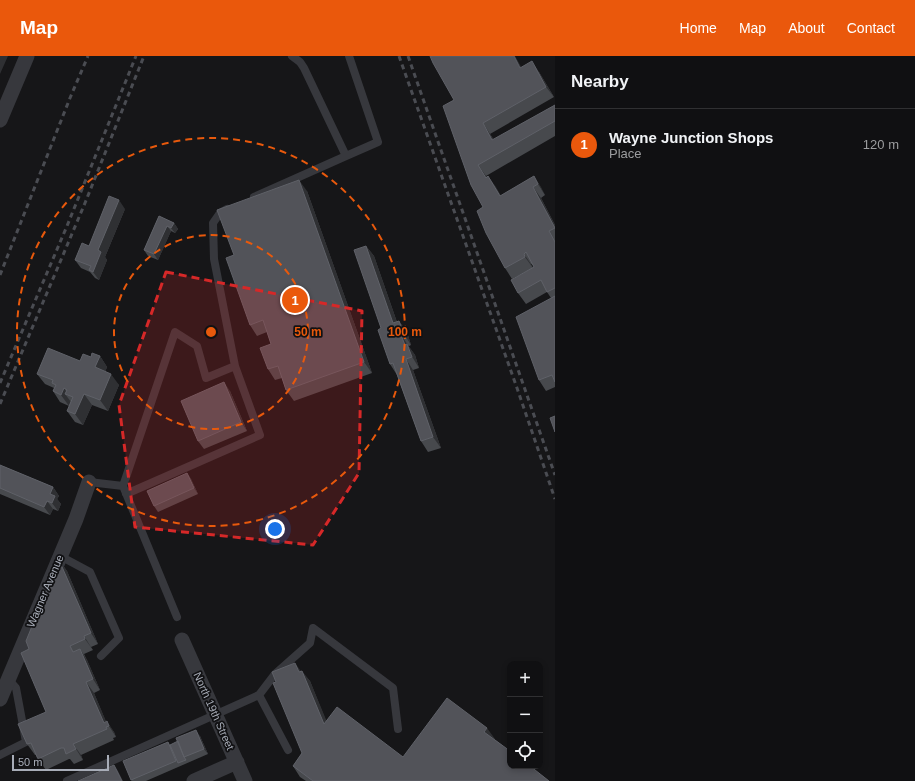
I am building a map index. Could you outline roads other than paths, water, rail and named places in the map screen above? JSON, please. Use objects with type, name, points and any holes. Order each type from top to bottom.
[{"type":"street","points":[[0,120],[27,56]]},
{"type":"street","name":"Wagner Avenue","points":[[0,699],[76,519],[89,482]]},
{"type":"street","name":"North 19th Street","points":[[182,640],[246,781]]},
{"type":"street","points":[[194,781],[237,762]]},
{"type":"lane","points":[[292,56],[300,62],[304,68],[346,156]]},
{"type":"lane","points":[[248,200],[378,142],[349,56]]},
{"type":"lane","points":[[126,494],[260,435],[234,366],[214,259],[213,223],[220,213],[234,206]]},
{"type":"lane","points":[[177,617],[123,486],[175,332],[197,346],[206,378],[234,366]]},
{"type":"lane","points":[[89,482],[123,486]]},
{"type":"lane","points":[[60,556],[90,572],[119,638],[101,656]]},
{"type":"lane","points":[[67,781],[216,716],[259,695],[275,674],[310,643],[313,628],[393,688],[398,729]]},
{"type":"lane","points":[[0,755],[26,742],[16,688],[8,679]]},
{"type":"lane","points":[[259,695],[288,750]]},
{"type":"railway","points":[[0,275],[88,56]]},
{"type":"railway","points":[[0,383],[67,226],[136,56]]},
{"type":"railway","points":[[0,404],[85,203],[144,56]]},
{"type":"railway","points":[[399,56],[555,499]]},
{"type":"railway","points":[[408,56],[555,475]]},
{"type":"place","name":"Wayne Junction Shops","points":[[295,300]]}]
